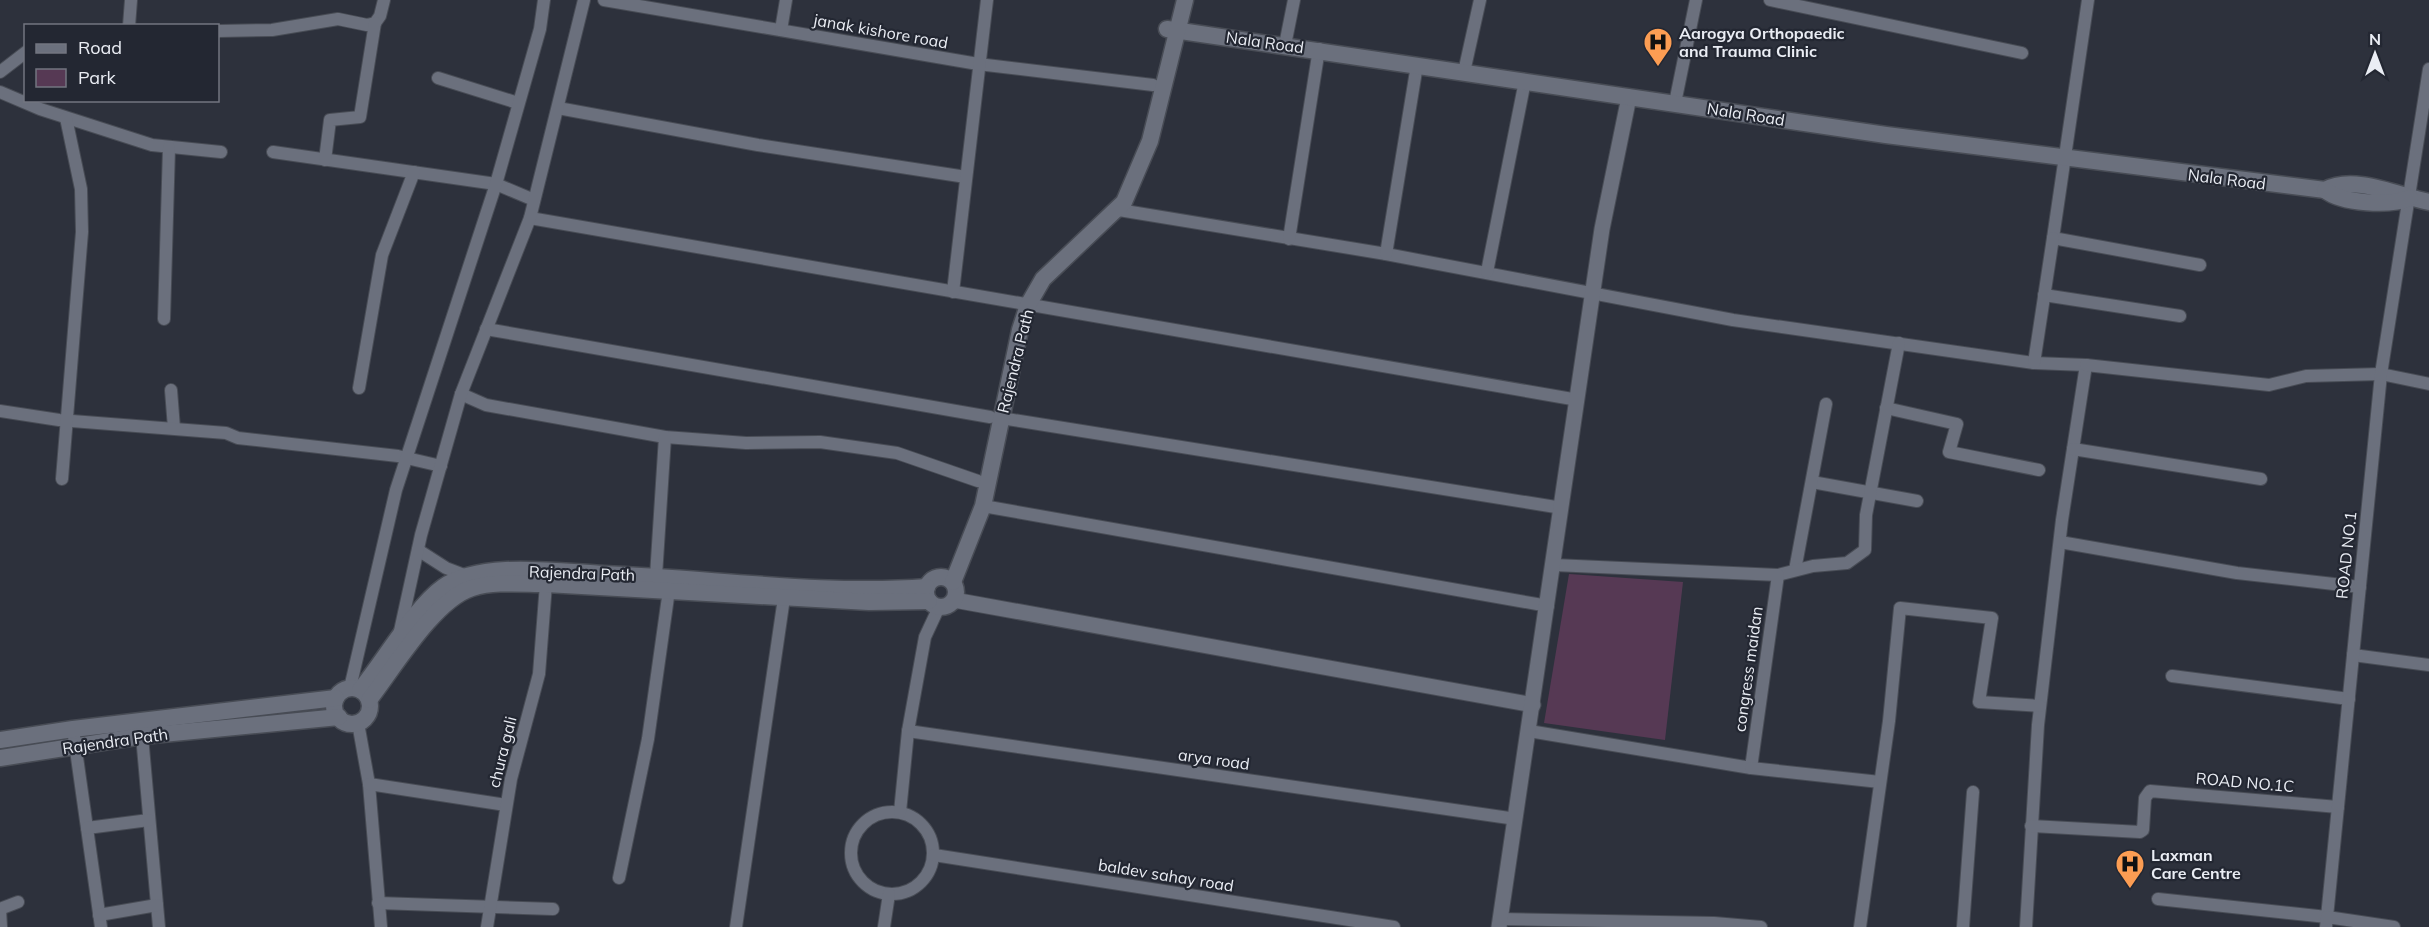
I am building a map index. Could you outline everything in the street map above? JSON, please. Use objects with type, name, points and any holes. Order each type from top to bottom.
[{"type":"main road","name":"Rajendra Path","points":[[1022,304],[1043,279],[1119,210],[1145,140],[1173,30],[1174,0]]},
{"type":"main road","name":"Rajendra Path","points":[[948,580],[995,418],[1022,304],[1034,272],[1108,206],[1145,140],[1153,85],[1185,0]]},
{"type":"main road","name":"Nala Road","points":[[1173,30],[1319,49],[1886,135],[2325,190],[2334,197],[2394,205],[2410,198]]},
{"type":"main road","points":[[2410,198],[2429,202]]},
{"type":"main road","name":"Rajendra Path","points":[[948,580],[983,506],[995,418]]},
{"type":"main road","name":"Rajendra Path","points":[[402,646],[425,603],[444,587],[468,576],[493,571],[656,576],[869,589],[938,599]]},
{"type":"main road","points":[[938,599],[932,580],[948,580]]},
{"type":"main road","name":"Rajendra Path","points":[[0,740],[354,694],[435,612],[452,598],[471,588],[495,584],[546,584],[869,602],[938,599],[956,588],[948,580]]},
{"type":"main road","name":"Rajendra Path","points":[[0,758],[142,736],[339,717],[344,722],[358,723],[368,714],[354,694]]},
{"type":"main road","points":[[339,717],[335,711],[354,694]]},
{"type":"street","points":[[129,24],[131,0]]},
{"type":"street","points":[[325,160],[330,120],[360,117],[375,23],[380,16],[384,0]]},
{"type":"street","points":[[354,694],[396,490],[496,184],[540,29],[544,0]]},
{"type":"street","points":[[402,646],[418,550],[461,394],[530,218],[584,0]]},
{"type":"street","name":"janak kishore road","points":[[604,0],[978,64],[1153,85]]},
{"type":"street","points":[[781,30],[786,0]]},
{"type":"street","points":[[953,292],[987,0]]},
{"type":"street","points":[[1285,45],[1294,0]]},
{"type":"street","points":[[1464,72],[1480,0]]},
{"type":"street","points":[[1675,104],[1696,0]]},
{"type":"street","points":[[1770,0],[2022,53]]},
{"type":"street","points":[[2034,363],[2063,157],[2089,0]]},
{"type":"street","points":[[219,31],[272,30],[338,19],[367,25],[375,23]]},
{"type":"street","points":[[1289,239],[1319,49]]},
{"type":"street","points":[[0,72],[24,54]]},
{"type":"street","points":[[1386,254],[1417,65]]},
{"type":"street","name":"ROAD NO.1","points":[[2326,922],[2381,374],[2429,69]]},
{"type":"street","points":[[438,78],[518,103]]},
{"type":"street","points":[[1486,272],[1526,81]]},
{"type":"street","points":[[0,92],[24,101]]},
{"type":"street","points":[[1629,97],[1602,229],[1548,606],[1499,923],[1713,923],[1761,927]]},
{"type":"street","points":[[25,102],[66,118],[169,148],[221,152]]},
{"type":"street","points":[[558,108],[758,145],[966,177]]},
{"type":"street","points":[[62,479],[82,232],[81,189],[66,118]]},
{"type":"street","points":[[164,319],[169,148]]},
{"type":"street","points":[[273,152],[496,184],[534,200]]},
{"type":"street","points":[[359,388],[382,255],[414,172]]},
{"type":"street","points":[[1119,210],[1386,254],[1733,320],[2034,363],[2086,365],[2269,385],[2307,376],[2381,374],[2429,384]]},
{"type":"street","points":[[530,218],[1578,400]]},
{"type":"street","points":[[2053,238],[2200,265]]},
{"type":"street","points":[[2044,295],[2180,316]]},
{"type":"street","points":[[486,329],[995,418],[1562,508]]},
{"type":"street","points":[[1554,565],[1778,574],[1847,563],[1865,550],[1866,515],[1899,343]]},
{"type":"street","points":[[2026,927],[2040,706],[2060,542],[2086,365]]},
{"type":"street","points":[[171,390],[174,428]]},
{"type":"street","points":[[461,394],[486,405],[665,437],[746,443],[820,442],[897,453],[978,481]]},
{"type":"street","points":[[1795,570],[1826,404]]},
{"type":"street","points":[[1886,408],[1957,424],[1949,452],[2039,471]]},
{"type":"street","points":[[0,411],[65,420],[174,428],[407,458],[441,465]]},
{"type":"street","points":[[656,576],[665,437]]},
{"type":"street","points":[[2073,449],[2260,479]]},
{"type":"street","points":[[1812,482],[1917,501]]},
{"type":"street","points":[[983,506],[1548,606]]},
{"type":"street","points":[[2060,542],[2237,573],[2360,587]]},
{"type":"street","points":[[418,550],[446,568],[468,576]]},
{"type":"street","name":"congress maidan","points":[[1751,768],[1778,574]]},
{"type":"street","name":"chura gali","points":[[487,927],[511,779],[539,674],[546,584]]},
{"type":"street","points":[[619,878],[648,739],[669,590]]},
{"type":"street","points":[[736,927],[784,598]]},
{"type":"street","points":[[900,812],[908,730],[925,637],[938,599],[1533,705]]},
{"type":"street","points":[[1860,927],[1880,782],[1900,608],[1992,618],[1979,702],[2040,706]]},
{"type":"street","points":[[2353,655],[2429,664]]},
{"type":"street","points":[[2172,676],[2349,699]]},
{"type":"street","points":[[358,723],[369,784],[381,927]]},
{"type":"street","points":[[73,729],[100,921],[157,905]]},
{"type":"street","name":"arya road","points":[[908,730],[1516,819]]},
{"type":"street","points":[[1529,731],[1751,768],[1880,782]]},
{"type":"street","points":[[142,736],[159,927]]},
{"type":"street","points":[[369,784],[506,805]]},
{"type":"street","name":"ROAD NO.1C","points":[[2031,825],[2140,832],[2143,830],[2145,798],[2150,791],[2338,807]]},
{"type":"street","points":[[1963,927],[1973,792]]},
{"type":"street","points":[[900,812],[919,821],[927,831],[934,855],[927,874],[914,888],[889,894],[875,890],[859,876],[851,857],[852,843],[858,830],[867,819],[880,813],[900,812]]},
{"type":"street","points":[[87,828],[150,820]]},
{"type":"street","name":"baldev sahay road","points":[[934,855],[1394,927]]},
{"type":"street","points":[[884,927],[889,894]]},
{"type":"street","points":[[2158,899],[2326,922],[2394,927]]},
{"type":"street","points":[[1,927],[0,909],[18,902]]},
{"type":"street","points":[[378,903],[553,909]]},
{"type":"green space","points":[[1569,574],[1683,582],[1665,740],[1544,723]]},
{"type":"place","name":"Aarogya Orthopaedic and Trauma Clinic","points":[[1658,68]]},
{"type":"place","name":"Laxman Care Centre","points":[[2130,890]]}]
